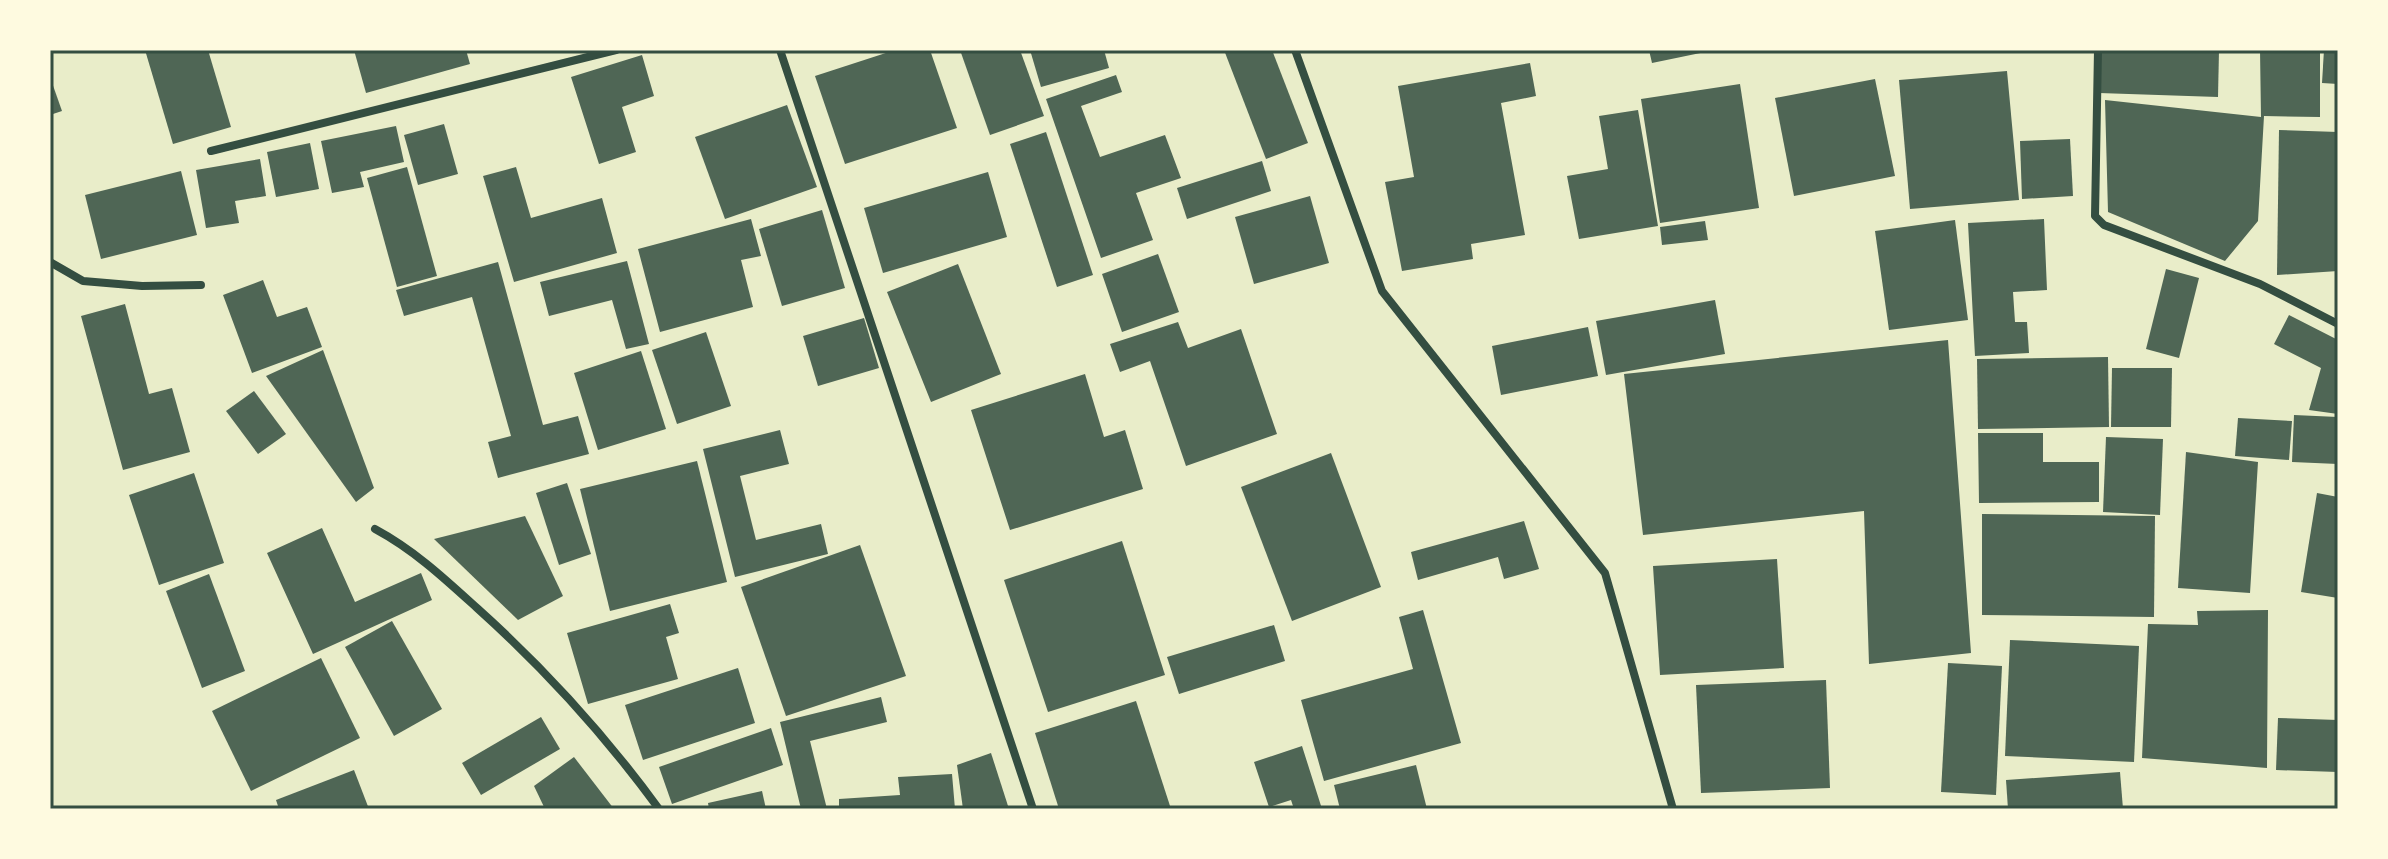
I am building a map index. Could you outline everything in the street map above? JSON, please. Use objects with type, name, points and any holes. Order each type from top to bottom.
[{"type":"street","points":[[211,151],[616,50]]},
{"type":"street","points":[[780,50],[1033,809]]},
{"type":"street","points":[[1295,50],[1382,291],[1605,573],[1673,809]]},
{"type":"street","points":[[2098,50],[2095,216],[2104,225],[2260,284],[2338,324]]},
{"type":"street","points":[[50,262],[83,281],[142,286],[201,285]]},
{"type":"street","points":[[375,529],[410,548],[532,657],[617,752],[659,809]]},
{"type":"building","points":[[145,50],[208,50],[231,127],[173,144]]},
{"type":"building","points":[[354,50],[466,50],[470,64],[366,93]]},
{"type":"building","points":[[895,50],[930,50],[957,128],[845,164],[815,76]]},
{"type":"building","points":[[960,50],[1020,50],[1044,116],[990,135]]},
{"type":"building","points":[[1030,50],[1104,50],[1109,68],[1041,87]]},
{"type":"building","points":[[1224,50],[1272,50],[1308,143],[1266,159]]},
{"type":"building","points":[[1649,50],[1710,50],[1710,51],[1652,63]]},
{"type":"building","points":[[2100,50],[2219,50],[2218,97],[2099,93]]},
{"type":"building","points":[[2260,50],[2320,50],[2320,117],[2264,116],[2258,221],[2225,261],[2108,212],[2105,100],[2261,117]]},
{"type":"building","points":[[2324,50],[2338,50],[2338,84],[2322,83]]},
{"type":"building","points":[[642,55],[654,96],[622,107],[636,152],[599,164],[571,77]]},
{"type":"building","points":[[1530,63],[1536,96],[1501,103],[1525,235],[1471,244],[1473,259],[1402,271],[1385,182],[1414,177],[1398,86]]},
{"type":"building","points":[[2007,71],[2019,200],[1910,209],[1899,80]]},
{"type":"building","points":[[1116,75],[1122,92],[1081,106],[1100,157],[1165,135],[1181,178],[1136,193],[1153,240],[1101,258],[1046,99]]},
{"type":"building","points":[[50,77],[62,111],[50,115]]},
{"type":"building","points":[[1875,79],[1895,176],[1794,196],[1775,98]]},
{"type":"building","points":[[1740,84],[1759,208],[1660,223],[1641,99]]},
{"type":"building","points":[[787,105],[817,187],[725,219],[695,137]]},
{"type":"building","points":[[1638,110],[1658,226],[1579,239],[1567,176],[1608,169],[1599,116]]},
{"type":"building","points":[[444,124],[458,174],[418,185],[404,135]]},
{"type":"building","points":[[396,126],[404,162],[360,172],[364,187],[332,193],[321,141]]},
{"type":"building","points":[[2279,130],[2338,132],[2338,271],[2277,275]]},
{"type":"building","points":[[1046,132],[1093,275],[1057,287],[1010,144]]},
{"type":"building","points":[[2070,139],[2073,196],[2022,199],[2020,141]]},
{"type":"building","points":[[310,143],[319,189],[276,197],[267,152]]},
{"type":"building","points":[[260,159],[266,196],[235,201],[239,223],[206,228],[196,170]]},
{"type":"building","points":[[1262,161],[1271,191],[1187,219],[1177,188]]},
{"type":"building","points":[[407,167],[437,276],[397,287],[367,178]]},
{"type":"building","points":[[516,167],[531,218],[602,198],[617,253],[514,282],[483,176]]},
{"type":"building","points":[[181,171],[197,235],[101,259],[85,195]]},
{"type":"building","points":[[988,172],[1007,237],[883,273],[864,208]]},
{"type":"building","points":[[1310,196],[1329,263],[1254,284],[1235,217]]},
{"type":"building","points":[[822,210],[845,288],[782,306],[759,229]]},
{"type":"building","points":[[751,219],[761,256],[741,260],[753,307],[660,332],[638,249]]},
{"type":"building","points":[[2044,219],[2047,290],[2013,292],[2015,322],[2027,322],[2029,353],[1975,356],[1968,223]]},
{"type":"building","points":[[1955,220],[1968,320],[1889,330],[1875,231]]},
{"type":"building","points":[[1705,221],[1708,240],[1662,245],[1660,227]]},
{"type":"building","points":[[1158,254],[1179,312],[1122,332],[1102,274]]},
{"type":"building","points":[[627,261],[649,344],[626,349],[612,300],[549,316],[540,282]]},
{"type":"building","points":[[498,262],[543,425],[578,416],[589,454],[498,478],[488,442],[511,436],[472,297],[404,316],[396,290]]},
{"type":"building","points":[[958,264],[1001,374],[931,402],[887,292]]},
{"type":"building","points":[[2166,269],[2199,278],[2179,358],[2146,349]]},
{"type":"building","points":[[263,280],[277,317],[307,307],[322,347],[252,373],[223,295]]},
{"type":"building","points":[[1715,300],[1725,354],[1606,375],[1596,321]]},
{"type":"building","points":[[125,304],[149,394],[172,388],[190,452],[123,470],[81,316]]},
{"type":"building","points":[[2289,315],[2338,340],[2338,414],[2309,410],[2321,368],[2274,344]]},
{"type":"building","points":[[864,318],[879,368],[818,386],[803,336]]},
{"type":"building","points":[[1178,322],[1188,348],[1241,329],[1277,434],[1186,466],[1150,361],[1120,372],[1110,344]]},
{"type":"building","points":[[1588,327],[1598,376],[1501,395],[1492,346]]},
{"type":"building","points":[[706,332],[731,406],[677,424],[652,350]]},
{"type":"building","points":[[1948,340],[1971,653],[1869,664],[1864,511],[1643,535],[1624,374]]},
{"type":"building","points":[[323,350],[374,488],[356,502],[266,376]]},
{"type":"building","points":[[641,351],[666,429],[598,450],[574,373]]},
{"type":"building","points":[[2108,357],[2109,427],[1978,429],[1977,359]]},
{"type":"building","points":[[2112,368],[2172,368],[2171,427],[2111,427]]},
{"type":"building","points":[[1085,374],[1104,437],[1125,430],[1143,489],[1010,530],[971,410]]},
{"type":"building","points":[[254,391],[286,434],[258,454],[226,411]]},
{"type":"building","points":[[2294,415],[2338,417],[2338,464],[2292,462]]},
{"type":"building","points":[[2238,418],[2292,421],[2289,460],[2235,456]]},
{"type":"building","points":[[780,430],[789,464],[740,476],[756,540],[821,524],[828,554],[735,577],[703,449]]},
{"type":"building","points":[[1978,433],[2043,433],[2043,462],[2099,462],[2099,502],[1979,503]]},
{"type":"building","points":[[2106,437],[2163,439],[2160,515],[2103,512]]},
{"type":"building","points":[[2186,452],[2258,462],[2250,593],[2178,588]]},
{"type":"building","points":[[1331,453],[1381,587],[1292,621],[1241,487]]},
{"type":"building","points":[[697,461],[727,582],[610,611],[580,489]]},
{"type":"building","points":[[194,473],[224,563],[159,585],[129,495]]},
{"type":"building","points":[[567,483],[591,554],[559,565],[536,493]]},
{"type":"building","points":[[2317,493],[2338,497],[2338,598],[2301,592]]},
{"type":"building","points":[[1982,514],[2155,516],[2154,617],[1982,615]]},
{"type":"building","points":[[525,516],[563,596],[518,620],[434,539]]},
{"type":"building","points":[[1524,521],[1539,569],[1504,579],[1498,557],[1418,580],[1411,552]]},
{"type":"building","points":[[322,528],[355,602],[421,573],[432,600],[313,654],[267,553]]},
{"type":"building","points":[[1122,541],[1165,675],[1048,712],[1004,580]]},
{"type":"building","points":[[860,545],[906,676],[786,716],[741,587]]},
{"type":"building","points":[[1777,559],[1784,668],[1660,675],[1653,566]]},
{"type":"building","points":[[209,574],[245,671],[202,688],[166,591]]},
{"type":"building","points":[[670,604],[679,633],[666,637],[678,679],[588,704],[567,633]]},
{"type":"building","points":[[1423,610],[1461,743],[1324,781],[1301,700],[1413,669],[1399,617]]},
{"type":"building","points":[[2268,610],[2267,768],[2142,758],[2148,624],[2198,625],[2197,611]]},
{"type":"building","points":[[392,621],[442,709],[394,736],[345,647]]},
{"type":"building","points":[[1274,625],[1285,661],[1179,694],[1167,657]]},
{"type":"building","points":[[2010,640],[2139,646],[2134,762],[2005,756]]},
{"type":"building","points":[[321,658],[360,738],[251,791],[212,711]]},
{"type":"building","points":[[1948,663],[2002,666],[1996,795],[1941,792]]},
{"type":"building","points":[[738,668],[755,723],[643,760],[625,705]]},
{"type":"building","points":[[1826,680],[1830,788],[1701,793],[1696,685]]},
{"type":"building","points":[[881,697],[887,722],[810,741],[827,809],[801,809],[780,722]]},
{"type":"building","points":[[1136,701],[1171,809],[1059,809],[1035,733]]},
{"type":"building","points":[[541,717],[560,749],[481,795],[462,763]]},
{"type":"building","points":[[2278,718],[2338,720],[2338,772],[2276,770]]},
{"type":"building","points":[[771,728],[783,765],[672,804],[659,767]]},
{"type":"building","points":[[1302,746],[1322,809],[1294,809],[1291,800],[1269,807],[1254,762]]},
{"type":"building","points":[[991,753],[1009,809],[963,809],[957,765]]},
{"type":"building","points":[[574,757],[614,809],[545,809],[534,786]]},
{"type":"building","points":[[1416,765],[1427,809],[1340,809],[1334,785]]},
{"type":"building","points":[[354,770],[369,809],[279,809],[276,800]]},
{"type":"building","points":[[2120,772],[2123,809],[2008,809],[2006,780]]},
{"type":"building","points":[[952,774],[955,809],[839,809],[839,799],[900,795],[898,777]]},
{"type":"building","points":[[762,791],[766,809],[709,809],[708,803]]}]
